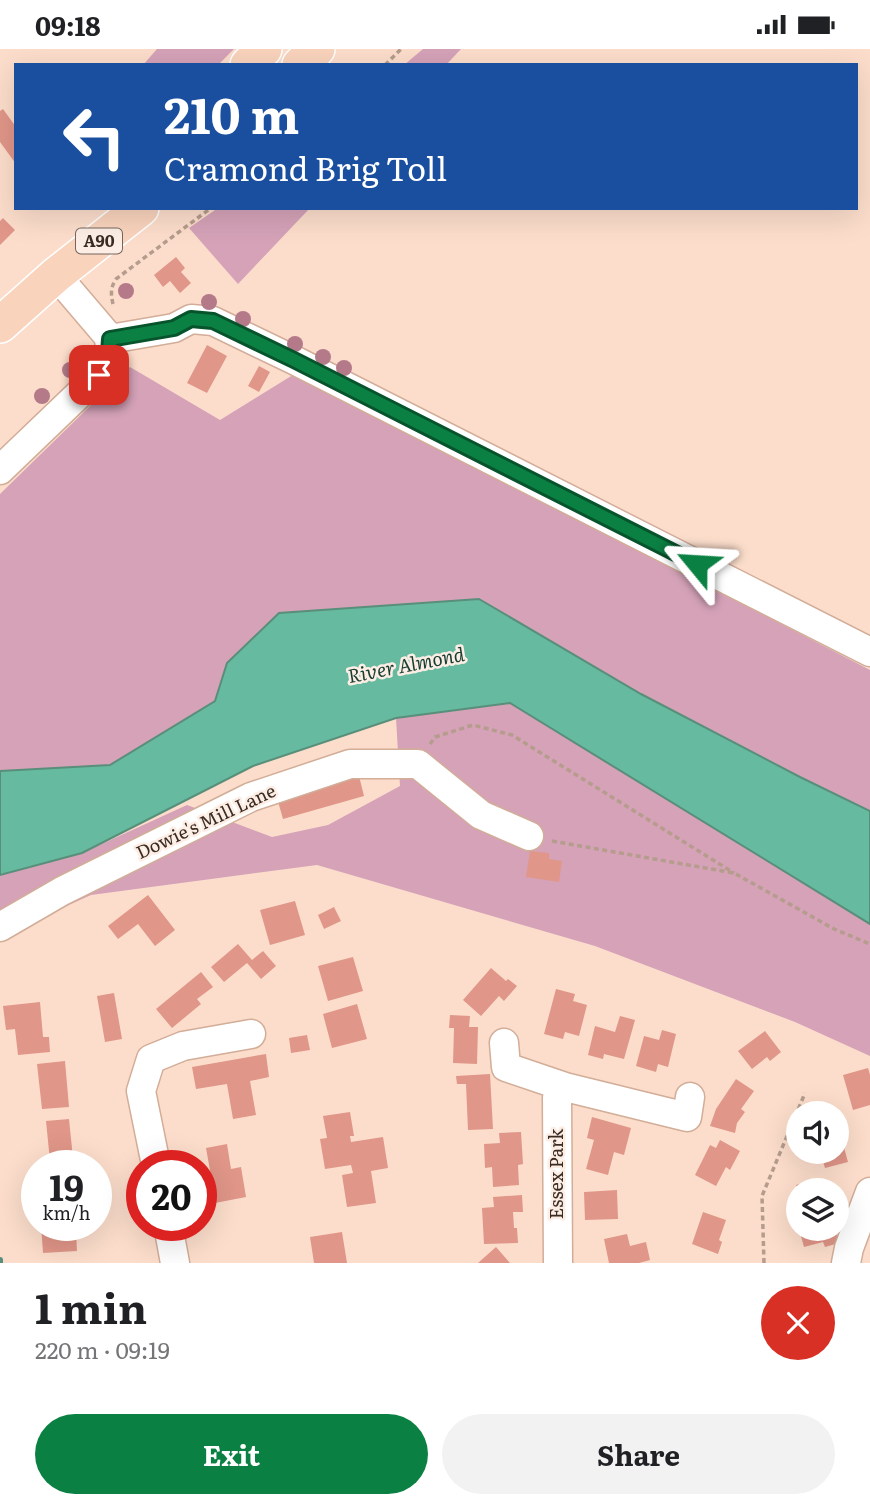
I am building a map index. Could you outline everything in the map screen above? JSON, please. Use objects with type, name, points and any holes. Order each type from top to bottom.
[{"type":"main road","points":[[250,63],[264,49]]},
{"type":"main road","points":[[301,63],[317,49]]},
{"type":"main road","name":"A90","points":[[57,275],[109,210]]},
{"type":"main road","name":"A90","points":[[0,325],[138,210]]},
{"type":"street","points":[[0,470],[99,375],[110,352],[109,338],[57,275]]},
{"type":"street","points":[[109,338],[174,328],[191,319],[213,321],[870,652]]},
{"type":"street","name":"Dowie's Mill Lane","points":[[0,927],[62,891],[251,797],[350,764],[418,764]]},
{"type":"street","points":[[418,764],[481,815],[529,837]]},
{"type":"street","points":[[153,1150],[141,1091],[151,1059],[183,1046],[251,1034]]},
{"type":"street","points":[[504,1043],[506,1067],[565,1087],[689,1117]]},
{"type":"street","name":"Essex Park","points":[[558,1263],[557,1097],[565,1087]]},
{"type":"street","points":[[846,1263],[870,1192]]},
{"type":"street","points":[[171,1241],[175,1263]]},
{"type":"path","points":[[387,63],[401,49]]},
{"type":"path","points":[[109,338],[114,319],[112,285],[116,279],[208,210]]},
{"type":"path","points":[[418,764],[435,737],[473,725],[512,735],[734,873],[834,929],[870,944]]},
{"type":"path","points":[[529,837],[734,873]]},
{"type":"path","points":[[764,1263],[762,1196],[805,1093]]},
{"type":"shaded area","points":[[157,49],[234,49],[220,63],[145,63]]},
{"type":"shaded area","points":[[423,49],[461,49],[448,63],[406,63]]},
{"type":"shaded area","points":[[215,210],[308,210],[238,284],[189,228]]},
{"type":"shaded area","points":[[130,367],[220,420],[296,373],[870,670],[870,811],[641,694],[479,599],[279,613],[227,663],[215,701],[110,765],[0,771],[0,494]]},
{"type":"shaded area","points":[[511,703],[870,924],[870,1056],[795,1022],[595,946],[317,865],[91,895],[0,936],[0,875],[82,853],[187,805],[272,837],[328,825],[400,786],[396,718]]},
{"type":"water","name":"River Almond","points":[[479,599],[641,694],[870,811],[870,924],[510,703],[396,718],[253,766],[82,853],[0,875],[0,771],[110,765],[215,701],[227,663],[279,613]]},
{"type":"building","points":[[3,109],[14,124],[14,161],[0,142],[0,111]]},
{"type":"building","points":[[3,218],[15,230],[0,245],[0,221]]},
{"type":"building","points":[[176,257],[185,268],[181,272],[191,283],[180,293],[170,281],[163,287],[154,275]]},
{"type":"building","points":[[207,345],[227,356],[207,393],[187,383]]},
{"type":"building","points":[[259,366],[270,372],[259,392],[248,386]]},
{"type":"building","points":[[359,776],[364,796],[283,819],[277,798]]},
{"type":"building","points":[[530,851],[549,853],[549,859],[562,861],[559,882],[526,877]]},
{"type":"building","points":[[148,895],[175,930],[155,946],[138,924],[118,939],[108,926]]},
{"type":"building","points":[[295,901],[305,935],[270,945],[260,910]]},
{"type":"building","points":[[334,907],[341,921],[324,929],[318,915]]},
{"type":"building","points":[[238,944],[252,960],[263,951],[276,966],[261,979],[247,963],[224,982],[211,967]]},
{"type":"building","points":[[353,957],[363,991],[328,1001],[318,966]]},
{"type":"building","points":[[491,968],[506,981],[508,979],[517,986],[504,1001],[499,996],[481,1016],[463,1000]]},
{"type":"building","points":[[201,972],[213,987],[197,999],[201,1004],[172,1028],[156,1009]]},
{"type":"building","points":[[556,989],[575,994],[573,1001],[587,1005],[579,1036],[565,1032],[563,1039],[544,1034]]},
{"type":"building","points":[[114,993],[122,1039],[105,1042],[97,996]]},
{"type":"building","points":[[40,1002],[43,1037],[49,1037],[50,1052],[18,1055],[15,1029],[6,1030],[3,1006]]},
{"type":"building","points":[[357,1004],[367,1039],[332,1048],[323,1014]]},
{"type":"building","points":[[450,1015],[470,1016],[469,1027],[478,1027],[477,1064],[453,1063],[454,1028],[449,1028]]},
{"type":"building","points":[[620,1016],[635,1020],[624,1059],[604,1054],[603,1059],[588,1055],[595,1026],[615,1032]]},
{"type":"building","points":[[662,1030],[676,1034],[668,1067],[658,1064],[656,1072],[636,1066],[644,1036],[659,1040]]},
{"type":"building","points":[[765,1031],[781,1052],[770,1061],[767,1057],[752,1069],[738,1051]]},
{"type":"building","points":[[307,1035],[310,1050],[291,1053],[289,1038]]},
{"type":"building","points":[[266,1054],[269,1077],[250,1081],[256,1115],[233,1119],[227,1084],[196,1089],[192,1067]]},
{"type":"building","points":[[65,1061],[69,1107],[42,1109],[37,1064]]},
{"type":"building","points":[[868,1068],[870,1105],[853,1110],[843,1075]]},
{"type":"building","points":[[490,1074],[493,1129],[468,1130],[466,1084],[457,1084],[456,1076]]},
{"type":"building","points":[[736,1079],[754,1091],[741,1109],[745,1112],[737,1123],[735,1133],[710,1126],[716,1109]]},
{"type":"building","points":[[350,1112],[354,1136],[350,1136],[351,1142],[383,1137],[388,1168],[371,1171],[376,1203],[347,1207],[342,1175],[353,1173],[351,1165],[325,1169],[320,1139],[327,1138],[323,1116]]},
{"type":"building","points":[[592,1117],[631,1128],[624,1155],[614,1152],[608,1175],[586,1169],[594,1140],[587,1138]]},
{"type":"building","points":[[69,1119],[72,1150],[49,1150],[46,1121]]},
{"type":"building","points":[[521,1132],[523,1164],[518,1165],[519,1185],[493,1187],[492,1167],[485,1168],[484,1144],[500,1143],[499,1133]]},
{"type":"building","points":[[720,1140],[740,1151],[730,1170],[726,1167],[716,1186],[695,1175],[710,1145],[716,1148]]},
{"type":"building","points":[[227,1144],[231,1169],[241,1167],[246,1197],[217,1203],[217,1150],[206,1148]]},
{"type":"building","points":[[824,1164],[840,1164],[825,1168]]},
{"type":"building","points":[[617,1190],[618,1219],[585,1220],[584,1192]]},
{"type":"building","points":[[522,1195],[523,1212],[513,1212],[518,1243],[484,1244],[482,1208],[494,1207],[493,1197]]},
{"type":"building","points":[[703,1212],[726,1220],[719,1240],[722,1242],[718,1254],[692,1244]]},
{"type":"building","points":[[342,1232],[347,1263],[314,1263],[310,1237]]},
{"type":"building","points":[[627,1234],[630,1246],[646,1242],[650,1260],[639,1263],[609,1263],[604,1239]]},
{"type":"building","points":[[42,1241],[76,1241],[77,1251],[43,1253]]},
{"type":"building","points":[[802,1241],[838,1241],[839,1243],[825,1247],[823,1242],[804,1247]]},
{"type":"building","points":[[496,1247],[510,1263],[478,1263]]},
{"type":"route","points":[[99,375],[110,352],[110,339],[174,328],[191,319],[213,321],[697,564]]}]
